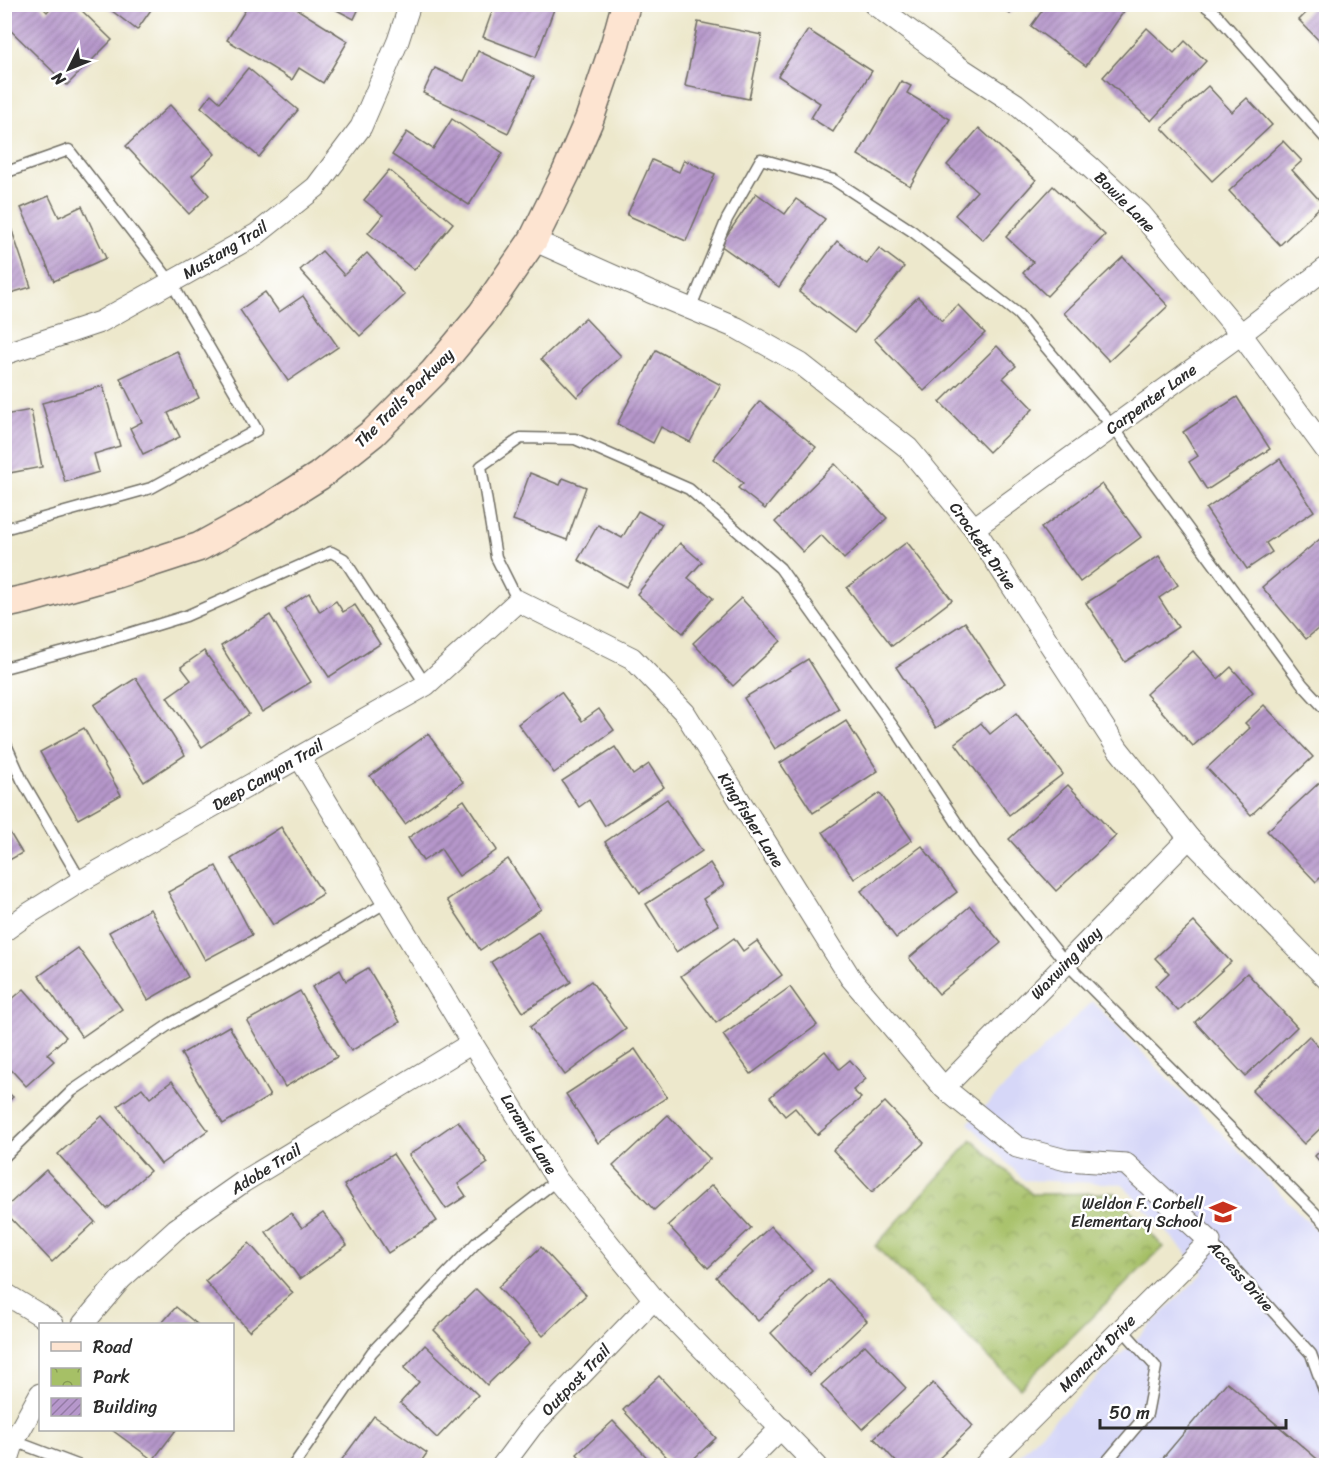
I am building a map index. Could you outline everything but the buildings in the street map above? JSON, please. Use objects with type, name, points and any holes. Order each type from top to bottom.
[{"type":"street","name":"Mustang Trail","points":[[4,354],[100,322],[257,234],[316,187],[361,127],[398,41],[410,4]]},
{"type":"street","name":"The Trails Parkway","points":[[4,604],[119,573],[199,547],[252,518],[319,476],[373,433],[434,372],[482,314],[533,240],[589,120],[626,4]]},
{"type":"street","name":"Bowie Lane","points":[[874,4],[956,64],[1016,104],[1089,166],[1140,214],[1241,334],[1326,450]]},
{"type":"street","name":"Crockett Drive","points":[[533,240],[737,328],[801,364],[908,448],[974,528],[1118,750],[1189,838],[1326,978]]},
{"type":"street","name":"Carpenter Lane","points":[[974,528],[1241,334],[1326,268]]},
{"type":"street","name":"Deep Canyon Trail","points":[[4,931],[81,881],[426,685],[518,601]]},
{"type":"street","name":"Kingfisher Lane","points":[[518,601],[632,658],[685,713],[850,976],[944,1088]]},
{"type":"street","name":"Laramie Lane","points":[[300,758],[557,1180],[654,1299],[817,1466]]},
{"type":"street","name":"Waxwing Way","points":[[944,1088],[1189,838]]},
{"type":"street","name":"Adobe Trail","points":[[84,1323],[121,1279],[176,1229],[243,1182],[472,1043]]},
{"type":"street","name":"Access Drive","points":[[944,1088],[1017,1147],[1066,1160],[1126,1164],[1210,1241]]},
{"type":"street","name":"Monarch Drive","points":[[984,1466],[1210,1241]]},
{"type":"street","points":[[4,1293],[51,1323]]},
{"type":"street","name":"Outpost Trail","points":[[502,1466],[532,1426],[654,1299]]},
{"type":"street","points":[[6,1466],[14,1441],[39,1396]]},
{"type":"street","points":[[743,1466],[781,1428]]},
{"type":"lane","points":[[1203,4],[1215,13],[1326,139]]},
{"type":"lane","points":[[4,173],[69,150],[171,282],[257,430],[151,488],[4,528]]},
{"type":"lane","points":[[690,309],[727,219],[761,159],[834,180],[912,231],[1018,314],[1113,427],[1303,685],[1326,710]]},
{"type":"lane","points":[[518,601],[496,557],[481,466],[521,438],[575,439],[688,489],[780,568],[897,732],[976,852],[1066,963],[1326,1224]]},
{"type":"lane","points":[[4,668],[186,616],[331,552],[344,559],[426,685]]},
{"type":"lane","points":[[4,740],[22,780],[81,881]]},
{"type":"lane","points":[[4,1157],[72,1091],[170,1024],[308,949],[387,902]]},
{"type":"lane","points":[[293,1466],[372,1352],[477,1242],[557,1180]]},
{"type":"lane","name":"Access Drive","points":[[1210,1241],[1311,1354],[1326,1396]]},
{"type":"lane","points":[[1103,1466],[1147,1414],[1156,1367],[1122,1329]]},
{"type":"lane","points":[[14,1441],[80,1466]]},
{"type":"shaded area","name":"Weldon F. Corbell Elementary School","points":[[1092,1001],[1326,1240],[1326,1465],[1009,1465],[1204,1272],[1122,1184],[1024,1180],[968,1123]]},
{"type":"green space","points":[[972,1140],[1032,1194],[1115,1193],[1163,1247],[1020,1388],[875,1246]]},
{"type":"place","name":"Weldon F. Corbell Elementary School","points":[[1223,1212]]}]
